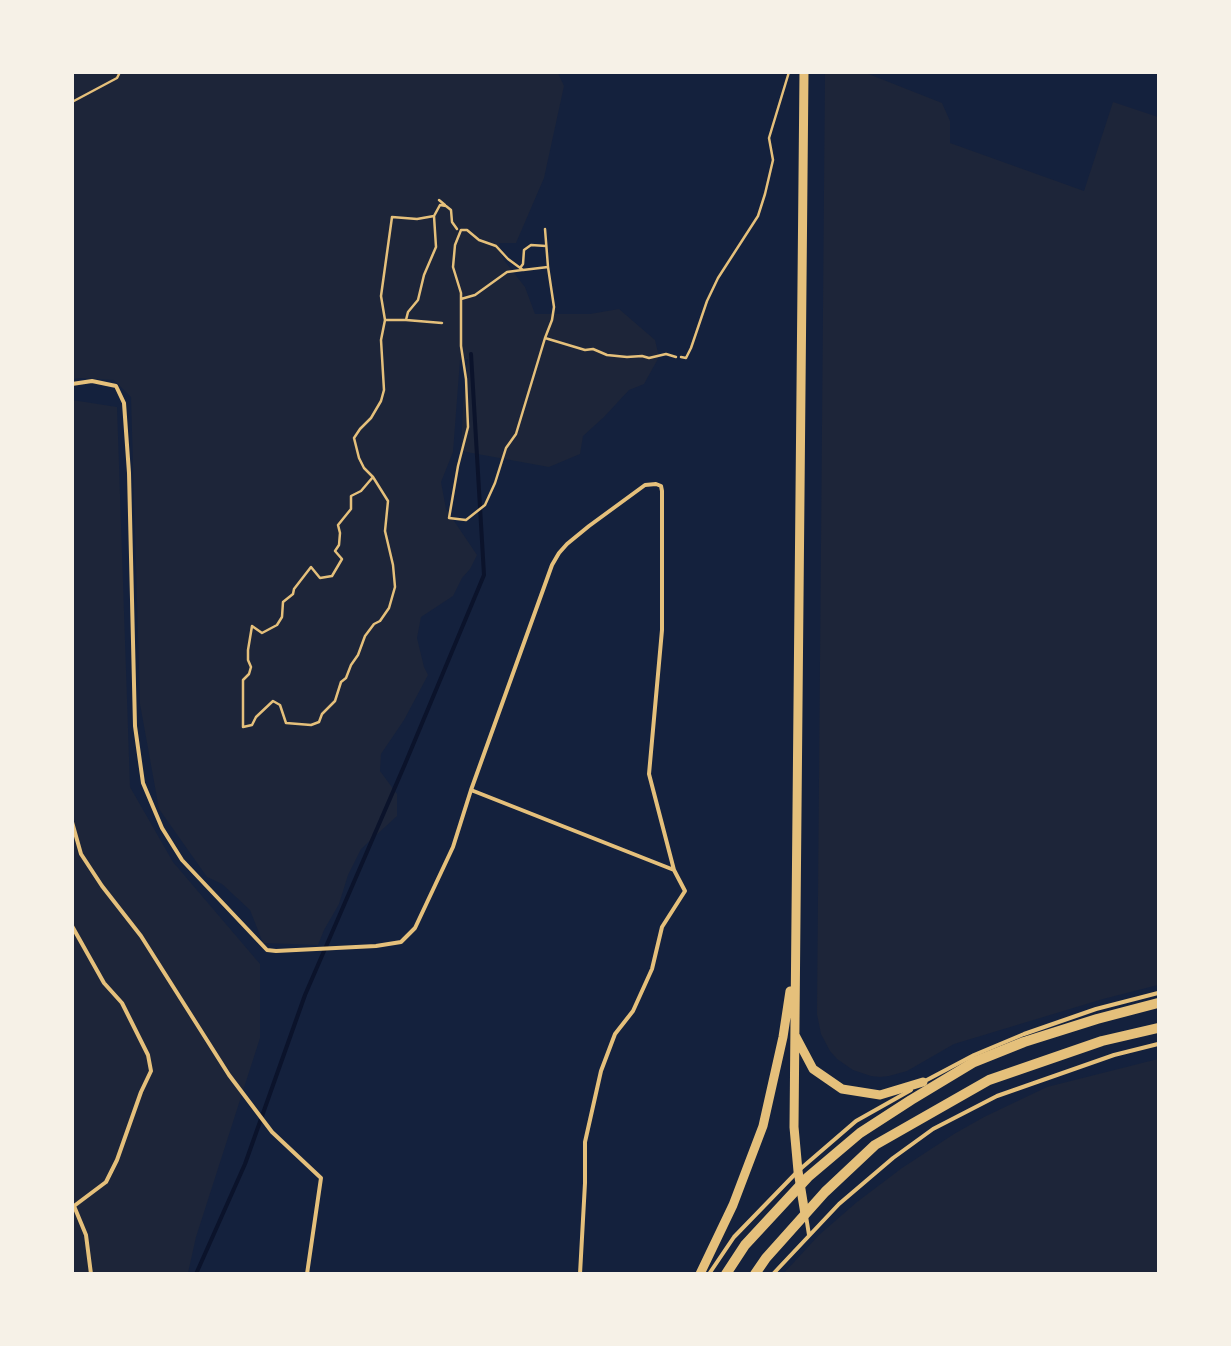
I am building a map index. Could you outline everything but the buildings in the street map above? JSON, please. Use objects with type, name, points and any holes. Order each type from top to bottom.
[{"type":"main road","points":[[726,1274],[745,1245],[800,1185],[860,1133],[974,1062],[1024,1042],[1097,1019],[1158,1003]]},
{"type":"main road","points":[[755,1274],[766,1258],[805,1214],[875,1145],[990,1080],[1102,1042],[1158,1028]]},
{"type":"street","points":[[804,72],[794,1127],[798,1171],[805,1214]]},
{"type":"street","points":[[700,1274],[733,1205],[763,1126],[783,1037],[795,958]]},
{"type":"street","points":[[794,1034],[813,1069],[842,1090],[880,1095],[923,1082]]},
{"type":"lane","points":[[72,384],[92,381],[116,386],[124,404],[129,472],[134,726],[143,783],[162,828],[182,860],[267,950],[376,946],[401,942],[415,928],[453,847],[470,790],[552,565],[567,544],[645,485],[656,484],[661,486],[662,630],[649,774],[674,870],[685,891],[662,927],[652,969],[633,1011],[615,1034],[601,1072],[585,1142],[585,1184],[580,1274]]},
{"type":"lane","points":[[470,790],[674,870]]},
{"type":"lane","points":[[72,822],[81,854],[102,886],[141,936],[229,1075],[272,1132],[321,1178],[307,1274]]},
{"type":"lane","points":[[72,926],[104,983],[122,1003],[148,1055],[151,1070],[141,1092],[118,1160],[106,1182],[73,1206],[86,1235],[91,1274]]},
{"type":"lane","points":[[709,1274],[734,1237],[798,1171],[856,1121],[974,1055],[1024,1034],[1096,1009],[1158,993]]},
{"type":"lane","points":[[773,1274],[838,1204],[893,1158],[933,1129],[997,1096],[1114,1055],[1158,1044]]},
{"type":"lane","points":[[805,1214],[809,1235]]},
{"type":"path","points":[[72,102],[117,78],[120,72]]},
{"type":"path","points":[[681,357],[686,358],[718,278],[758,216],[773,160],[769,138],[789,72]]},
{"type":"path","points":[[439,200],[450,210],[452,222],[457,229]]},
{"type":"path","points":[[406,320],[408,312],[418,300],[424,275],[436,247],[434,216],[440,205],[446,206]]},
{"type":"path","points":[[372,477],[361,491],[351,496],[351,510],[338,525],[340,533],[339,545],[335,551],[342,559],[332,576],[320,578],[311,568],[294,588],[293,594],[283,602],[282,617],[278,625],[262,633],[252,626],[248,650],[248,660],[251,667],[249,674],[243,680],[243,727],[252,726],[256,717],[273,701],[280,705],[286,723],[311,725],[319,722],[322,714],[335,701],[341,682],[346,678],[351,664],[358,655],[365,636],[374,624],[380,621],[388,608],[395,587],[393,565],[384,531],[388,501],[372,477],[364,468],[359,458],[354,438],[371,418],[381,401],[384,390],[381,340],[385,320],[381,296],[392,217],[417,219],[434,216]]},
{"type":"path","points":[[523,270],[508,259],[496,246],[479,240],[467,230],[461,230],[455,246],[453,267],[461,293],[461,346],[468,408],[468,427],[458,466],[449,518],[466,520],[485,505],[495,483],[506,448],[516,434],[552,320],[554,307],[545,229]]},
{"type":"path","points":[[520,268],[523,264],[524,250],[531,245],[546,246]]},
{"type":"path","points":[[730,252],[733,256]]},
{"type":"path","points":[[460,300],[474,295],[507,272],[548,267]]},
{"type":"path","points":[[385,320],[442,323]]},
{"type":"path","points":[[545,338],[585,350],[593,349],[607,354],[627,357],[642,356],[649,358],[666,354],[676,357]]},
{"type":"shaded area","points":[[73,73],[558,73],[564,86],[544,178],[516,243],[499,243],[503,259],[525,287],[535,314],[590,314],[619,309],[655,340],[659,357],[644,384],[629,390],[583,436],[580,454],[549,467],[461,451],[463,403],[468,359],[460,360],[453,452],[441,482],[446,509],[477,555],[453,596],[421,617],[417,638],[424,667],[428,675],[404,720],[381,754],[380,771],[397,794],[397,816],[361,849],[348,875],[339,904],[318,945],[263,943],[250,910],[222,884],[207,877],[159,809],[140,704],[131,397],[114,380],[73,379]]},
{"type":"shaded area","points":[[825,73],[866,73],[942,103],[950,121],[950,143],[1084,191],[1113,102],[1158,117],[1158,985],[1103,999],[954,1044],[907,1071],[880,1077],[853,1070],[837,1059],[830,1051],[821,1034],[817,1014]]},
{"type":"shaded area","points":[[72,400],[117,407],[130,787],[173,862],[260,964],[260,1038],[196,1237],[188,1273],[73,1273]]},
{"type":"shaded area","points":[[1158,1059],[1158,1273],[784,1273],[819,1235],[857,1202],[902,1168],[954,1134],[984,1117],[1047,1087]]},
{"type":"waterway","points":[[196,1274],[245,1164],[305,995],[484,575],[471,354]]}]
